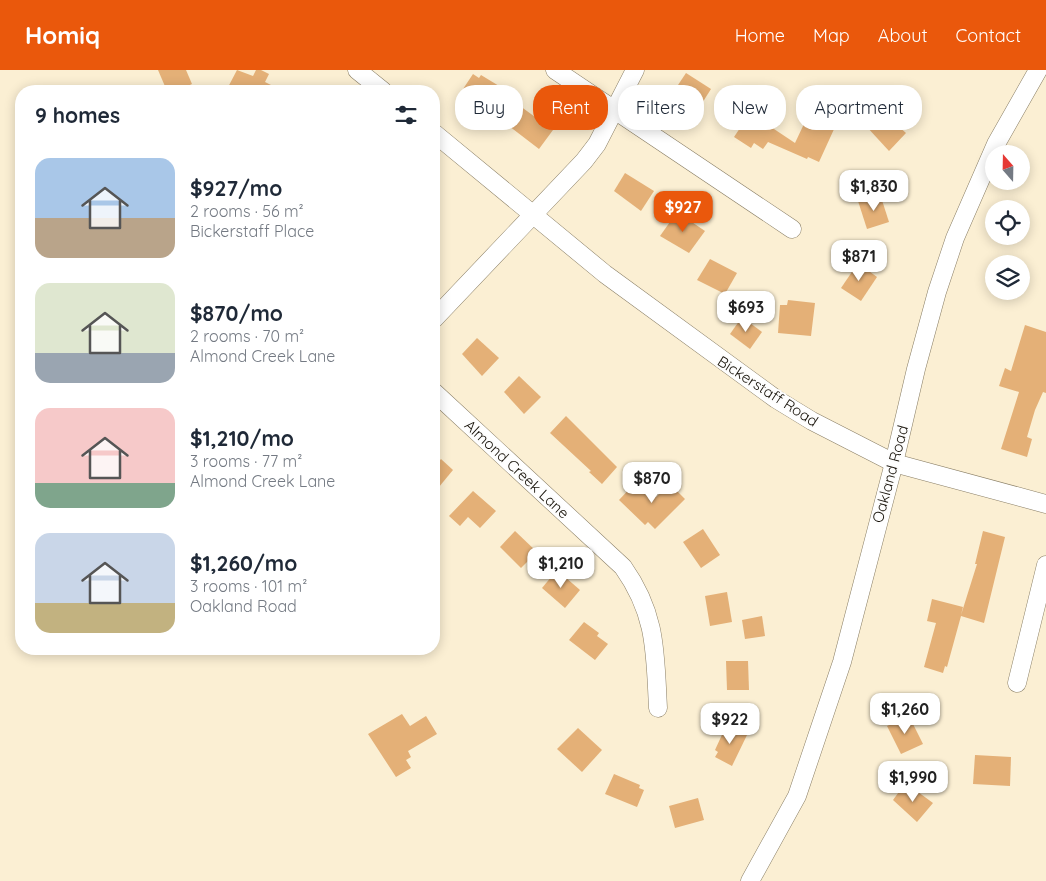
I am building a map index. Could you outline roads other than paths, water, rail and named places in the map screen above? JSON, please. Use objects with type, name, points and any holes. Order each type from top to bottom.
[{"type":"street","points":[[357,70],[376,85]]},
{"type":"street","points":[[555,70],[792,229]]},
{"type":"street","points":[[440,313],[534,216],[593,150],[635,70]]},
{"type":"street","name":"Oakland Road","points":[[750,881],[797,796],[842,662],[894,463],[918,361],[937,292],[955,238],[996,144],[1038,70]]},
{"type":"street","name":"Bickerstaff Road","points":[[440,138],[605,274],[776,399],[812,421],[894,463],[1046,504]]},
{"type":"street","name":"Almond Creek Lane","points":[[440,398],[623,568],[635,584],[642,597],[651,625],[658,708]]},
{"type":"street","points":[[1017,683],[1046,565]]}]
